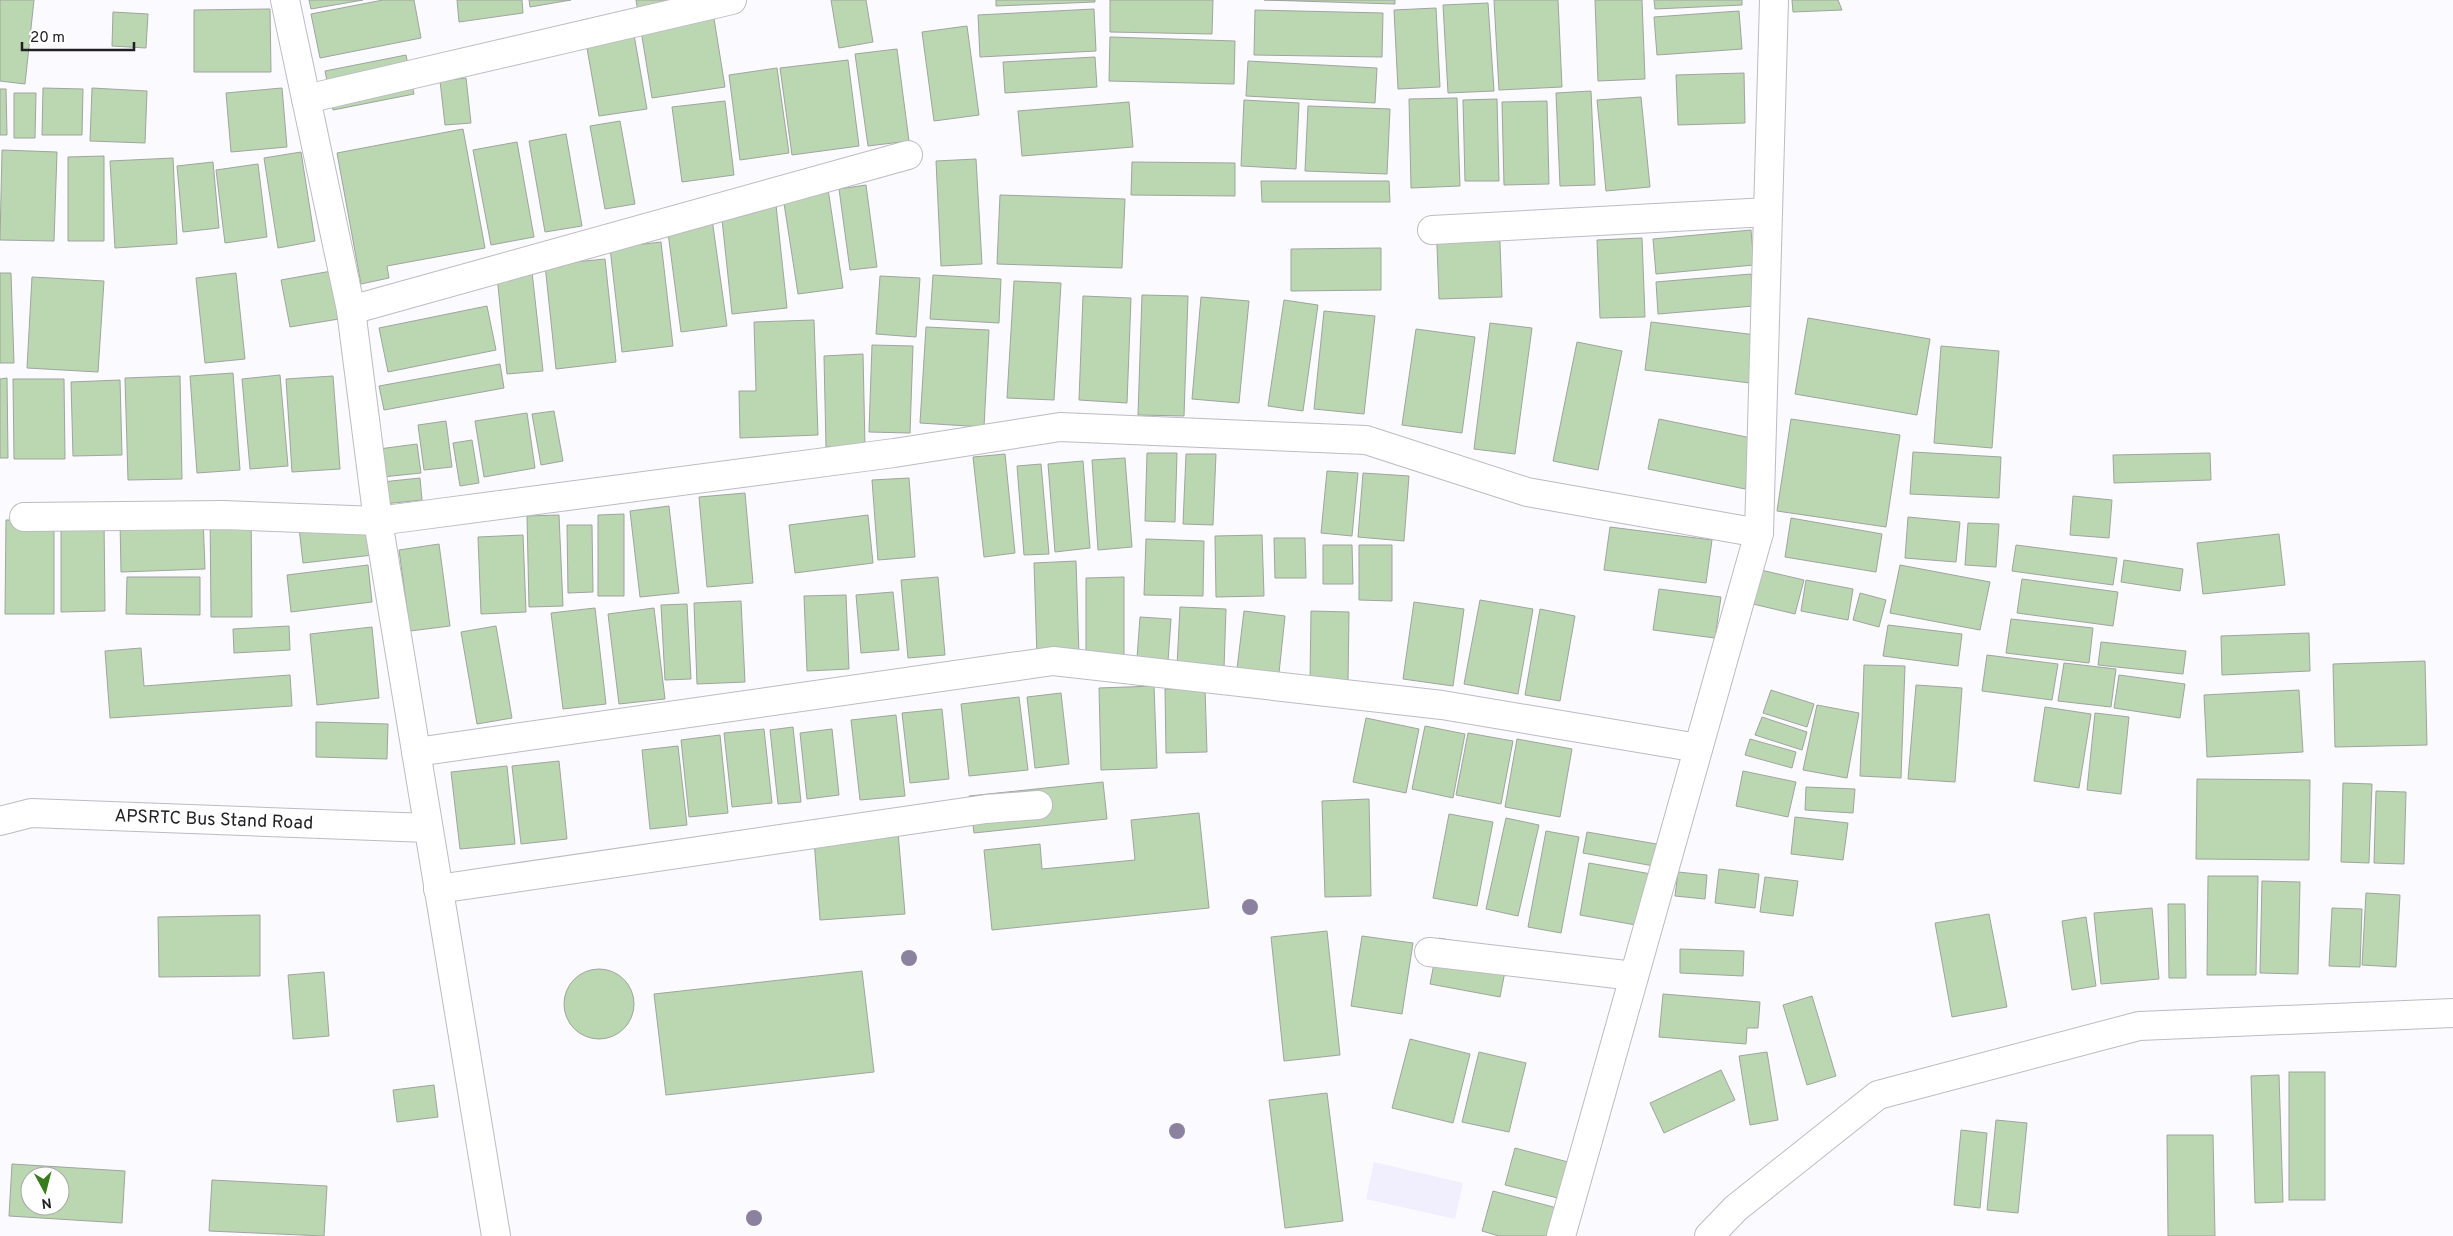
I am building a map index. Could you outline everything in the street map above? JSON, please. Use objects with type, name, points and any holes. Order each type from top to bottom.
[{"type":"street","points":[[285,0],[351,310],[378,521],[496,1236]]},
{"type":"street","points":[[306,98],[732,0]]},
{"type":"street","points":[[1561,1236],[1758,533],[1774,0]]},
{"type":"street","points":[[351,310],[908,155]]},
{"type":"street","points":[[1432,230],[1768,212]]},
{"type":"street","points":[[24,517],[223,515],[378,521],[884,454],[1060,427],[1366,440],[1527,492],[1758,533]]},
{"type":"street","points":[[416,752],[1052,660],[1442,705],[1698,748]]},
{"type":"street","points":[[438,889],[986,809],[1038,805]]},
{"type":"street","name":"APSRTC Bus Stand Road","points":[[0,821],[31,813],[428,828]]},
{"type":"street","points":[[1429,952],[1634,976]]},
{"type":"street","points":[[1709,1236],[1736,1208],[1878,1095],[2139,1026],[2453,1013]]},
{"type":"shaded area","points":[[1374,1162],[1463,1183],[1455,1219],[1366,1199]]},
{"type":"building","points":[[0,0],[34,0],[25,84],[0,81]]},
{"type":"building","points":[[309,0],[363,0],[311,9]]},
{"type":"building","points":[[383,0],[414,0],[421,38],[320,58],[311,14]]},
{"type":"building","points":[[457,0],[522,0],[523,13],[459,22]]},
{"type":"building","points":[[529,0],[571,0],[530,7]]},
{"type":"building","points":[[636,0],[711,0],[725,87],[652,98]]},
{"type":"building","points":[[831,0],[866,0],[873,42],[839,48]]},
{"type":"building","points":[[996,0],[1095,0],[1095,2],[996,6]]},
{"type":"building","points":[[1110,0],[1213,0],[1212,34],[1110,32]]},
{"type":"building","points":[[1264,0],[1395,0],[1395,4]]},
{"type":"building","points":[[1494,0],[1558,0],[1562,87],[1499,90]]},
{"type":"building","points":[[1595,0],[1642,0],[1645,79],[1598,81]]},
{"type":"building","points":[[1654,0],[1742,0],[1742,5],[1655,9]]},
{"type":"building","points":[[1792,0],[1838,0],[1842,10],[1793,12]]},
{"type":"building","points":[[1488,3],[1494,91],[1448,93],[1443,5]]},
{"type":"building","points":[[1436,8],[1440,87],[1398,89],[1394,10]]},
{"type":"building","points":[[270,9],[271,72],[194,72],[194,10]]},
{"type":"building","points":[[1094,9],[1096,51],[980,57],[978,15]]},
{"type":"building","points":[[1255,10],[1383,13],[1382,57],[1254,55]]},
{"type":"building","points":[[1739,11],[1742,49],[1657,55],[1654,17]]},
{"type":"building","points":[[113,12],[148,14],[146,48],[112,46]]},
{"type":"building","points":[[630,12],[647,109],[599,116],[582,20]]},
{"type":"building","points":[[967,26],[979,115],[934,121],[922,32]]},
{"type":"building","points":[[1110,37],[1235,41],[1234,84],[1109,81]]},
{"type":"building","points":[[897,49],[909,141],[868,146],[855,54]]},
{"type":"building","points":[[406,55],[414,94],[333,110],[325,71]]},
{"type":"building","points":[[1095,57],[1097,87],[1005,93],[1003,62]]},
{"type":"building","points":[[848,60],[859,146],[792,155],[780,68]]},
{"type":"building","points":[[1248,61],[1377,68],[1375,103],[1246,96]]},
{"type":"building","points":[[777,68],[789,153],[740,160],[729,75]]},
{"type":"building","points":[[1744,73],[1745,123],[1678,125],[1676,75]]},
{"type":"building","points":[[466,78],[471,123],[445,125],[440,81]]},
{"type":"building","points":[[43,88],[83,89],[82,135],[42,135]]},
{"type":"building","points":[[92,88],[147,91],[145,143],[90,141]]},
{"type":"building","points":[[282,88],[287,147],[231,152],[226,93]]},
{"type":"building","points":[[0,89],[6,89],[7,135],[0,135]]},
{"type":"building","points":[[1591,91],[1595,185],[1560,186],[1556,93]]},
{"type":"building","points":[[14,93],[36,93],[35,138],[14,138]]},
{"type":"building","points":[[1641,97],[1650,187],[1606,191],[1597,100]]},
{"type":"building","points":[[1457,98],[1460,186],[1411,188],[1409,99]]},
{"type":"building","points":[[1497,99],[1499,181],[1465,181],[1463,100]]},
{"type":"building","points":[[1244,100],[1299,103],[1296,169],[1241,166]]},
{"type":"building","points":[[725,101],[734,175],[682,182],[672,107]]},
{"type":"building","points":[[1547,101],[1549,184],[1504,185],[1502,102]]},
{"type":"building","points":[[1129,102],[1133,147],[1022,156],[1018,111]]},
{"type":"building","points":[[1308,106],[1390,109],[1387,174],[1305,171]]},
{"type":"building","points":[[620,121],[635,204],[605,209],[590,126]]},
{"type":"building","points":[[463,129],[485,248],[387,266],[389,278],[361,284],[337,153]]},
{"type":"building","points":[[566,134],[582,226],[545,232],[529,141]]},
{"type":"building","points":[[517,142],[534,237],[491,245],[473,150]]},
{"type":"building","points":[[2,150],[57,152],[54,241],[0,240]]},
{"type":"building","points":[[301,152],[315,241],[278,248],[264,158]]},
{"type":"building","points":[[104,156],[104,241],[68,241],[68,157]]},
{"type":"building","points":[[173,158],[177,244],[115,248],[110,161]]},
{"type":"building","points":[[976,159],[982,264],[941,266],[936,161]]},
{"type":"building","points":[[213,162],[219,228],[183,232],[177,166]]},
{"type":"building","points":[[1132,162],[1235,163],[1235,196],[1131,195]]},
{"type":"building","points":[[258,164],[267,237],[225,243],[216,170]]},
{"type":"building","points":[[1261,181],[1389,181],[1390,202],[1262,202]]},
{"type":"building","points":[[866,185],[877,267],[850,270],[839,189]]},
{"type":"building","points":[[828,189],[843,288],[798,294],[783,197]]},
{"type":"building","points":[[1000,195],[1125,199],[1122,268],[997,264]]},
{"type":"building","points":[[776,205],[787,308],[732,314],[721,210]]},
{"type":"building","points":[[1499,216],[1502,297],[1439,299],[1436,219]]},
{"type":"building","points":[[712,219],[727,326],[681,332],[667,225]]},
{"type":"building","points":[[1751,230],[1754,265],[1656,274],[1653,239]]},
{"type":"building","points":[[1642,238],[1645,317],[1600,318],[1597,240]]},
{"type":"building","points":[[661,242],[673,346],[622,352],[610,248]]},
{"type":"building","points":[[1381,248],[1381,290],[1291,291],[1291,249]]},
{"type":"building","points":[[605,259],[616,362],[556,369],[545,265]]},
{"type":"building","points":[[337,270],[345,318],[290,327],[281,280]]},
{"type":"building","points":[[532,272],[543,371],[507,374],[497,276]]},
{"type":"building","points":[[0,273],[11,273],[14,363],[0,363]]},
{"type":"building","points":[[236,273],[245,359],[205,363],[196,278]]},
{"type":"building","points":[[1751,274],[1754,306],[1658,314],[1656,282]]},
{"type":"building","points":[[933,275],[1001,279],[999,323],[930,319]]},
{"type":"building","points":[[880,276],[920,278],[916,337],[876,334]]},
{"type":"building","points":[[32,277],[104,281],[98,372],[27,368]]},
{"type":"building","points":[[1014,281],[1061,283],[1054,400],[1007,398]]},
{"type":"building","points":[[1142,295],[1188,296],[1184,416],[1138,415]]},
{"type":"building","points":[[1083,296],[1131,298],[1127,403],[1079,400]]},
{"type":"building","points":[[1201,297],[1249,301],[1239,403],[1192,399]]},
{"type":"building","points":[[1284,300],[1318,305],[1303,411],[1268,406]]},
{"type":"building","points":[[487,306],[496,350],[388,372],[379,328]]},
{"type":"building","points":[[1324,311],[1375,316],[1364,414],[1314,409]]},
{"type":"building","points":[[1808,318],[1930,339],[1917,415],[1795,394]]},
{"type":"building","points":[[814,320],[818,435],[740,438],[739,391],[756,391],[754,322]]},
{"type":"building","points":[[1651,322],[1764,336],[1758,384],[1645,370]]},
{"type":"building","points":[[1490,323],[1532,328],[1515,454],[1474,449]]},
{"type":"building","points":[[926,327],[989,330],[984,427],[920,423]]},
{"type":"building","points":[[1416,329],[1475,337],[1462,433],[1402,425]]},
{"type":"building","points":[[1577,342],[1622,351],[1598,470],[1553,461]]},
{"type":"building","points":[[872,345],[913,346],[910,433],[869,432]]},
{"type":"building","points":[[1941,346],[1999,351],[1992,448],[1934,443]]},
{"type":"building","points":[[863,354],[865,447],[826,447],[824,356]]},
{"type":"building","points":[[500,364],[504,388],[384,410],[379,386]]},
{"type":"building","points":[[233,373],[240,470],[197,473],[190,376]]},
{"type":"building","points":[[280,375],[288,466],[250,469],[242,379]]},
{"type":"building","points":[[180,376],[182,479],[128,480],[125,378]]},
{"type":"building","points":[[333,376],[340,469],[292,472],[286,379]]},
{"type":"building","points":[[7,378],[8,458],[0,458],[0,379]]},
{"type":"building","points":[[13,379],[64,379],[65,459],[14,459]]},
{"type":"building","points":[[120,380],[122,455],[73,456],[71,382]]},
{"type":"building","points":[[554,411],[563,461],[541,465],[532,414]]},
{"type":"building","points":[[527,413],[535,468],[484,477],[475,421]]},
{"type":"building","points":[[1659,419],[1756,439],[1745,489],[1648,469]]},
{"type":"building","points":[[1791,419],[1900,435],[1886,527],[1777,511]]},
{"type":"building","points":[[446,421],[452,467],[424,470],[418,425]]},
{"type":"building","points":[[472,440],[479,483],[460,486],[453,443]]},
{"type":"building","points":[[417,444],[421,473],[382,477],[379,449]]},
{"type":"building","points":[[1913,452],[2001,457],[1999,498],[1910,494]]},
{"type":"building","points":[[1147,453],[1177,453],[1175,522],[1145,521]]},
{"type":"building","points":[[2210,453],[2211,480],[2114,483],[2113,455]]},
{"type":"building","points":[[1005,454],[1015,553],[984,557],[973,457]]},
{"type":"building","points":[[1186,454],[1216,454],[1213,525],[1183,524]]},
{"type":"building","points":[[1125,458],[1132,547],[1098,550],[1092,460]]},
{"type":"building","points":[[1083,461],[1090,548],[1055,552],[1048,464]]},
{"type":"building","points":[[1041,464],[1049,554],[1024,555],[1017,466]]},
{"type":"building","points":[[1327,471],[1358,473],[1352,536],[1321,533]]},
{"type":"building","points":[[1363,473],[1409,476],[1404,541],[1358,537]]},
{"type":"building","points":[[420,478],[422,500],[384,504],[382,482]]},
{"type":"building","points":[[909,478],[915,557],[878,560],[872,480]]},
{"type":"building","points":[[745,493],[753,583],[707,587],[699,497]]},
{"type":"building","points":[[2073,496],[2112,500],[2109,538],[2070,535]]},
{"type":"building","points":[[669,506],[679,593],[640,597],[630,511]]},
{"type":"building","points":[[251,507],[252,617],[211,617],[210,508]]},
{"type":"building","points":[[624,514],[624,596],[598,596],[598,515]]},
{"type":"building","points":[[559,515],[563,606],[529,607],[527,516]]},
{"type":"building","points":[[868,515],[873,563],[795,573],[789,525]]},
{"type":"building","points":[[203,517],[205,569],[121,572],[120,520]]},
{"type":"building","points":[[1908,517],[1960,522],[1956,562],[1905,558]]},
{"type":"building","points":[[1791,518],[1882,534],[1876,572],[1785,557]]},
{"type":"building","points":[[6,520],[54,520],[54,614],[5,614]]},
{"type":"building","points":[[61,520],[104,520],[105,611],[61,612]]},
{"type":"building","points":[[369,521],[373,555],[303,563],[299,528]]},
{"type":"building","points":[[1968,523],[1999,524],[1996,567],[1965,565]]},
{"type":"building","points":[[567,525],[592,525],[593,592],[568,593]]},
{"type":"building","points":[[1610,527],[1712,540],[1706,583],[1604,570]]},
{"type":"building","points":[[2279,534],[2285,585],[2203,594],[2197,543]]},
{"type":"building","points":[[523,535],[526,612],[481,614],[478,537]]},
{"type":"building","points":[[1262,535],[1264,596],[1216,597],[1215,536]]},
{"type":"building","points":[[1274,538],[1305,538],[1306,578],[1275,578]]},
{"type":"building","points":[[1146,539],[1204,541],[1203,596],[1144,595]]},
{"type":"building","points":[[439,544],[450,626],[410,631],[399,550]]},
{"type":"building","points":[[1323,545],[1352,545],[1353,584],[1323,584]]},
{"type":"building","points":[[1359,545],[1392,545],[1392,601],[1359,600]]},
{"type":"building","points":[[2016,545],[2117,558],[2113,585],[2012,571]]},
{"type":"building","points":[[2124,560],[2183,569],[2180,591],[2121,582]]},
{"type":"building","points":[[1076,561],[1079,655],[1037,657],[1034,563]]},
{"type":"building","points":[[368,565],[372,602],[291,612],[287,575]]},
{"type":"building","points":[[1900,565],[1990,582],[1980,630],[1890,613]]},
{"type":"building","points":[[1761,570],[1804,580],[1795,614],[1753,604]]},
{"type":"building","points":[[127,577],[200,577],[200,615],[126,614]]},
{"type":"building","points":[[938,577],[945,655],[908,658],[901,580]]},
{"type":"building","points":[[1124,577],[1124,656],[1086,655],[1086,578]]},
{"type":"building","points":[[2022,579],[2118,592],[2113,626],[2017,613]]},
{"type":"building","points":[[1806,580],[1853,589],[1848,620],[1801,611]]},
{"type":"building","points":[[1659,589],[1721,597],[1715,638],[1653,630]]},
{"type":"building","points":[[893,592],[899,650],[861,653],[856,595]]},
{"type":"building","points":[[1860,593],[1886,600],[1879,627],[1853,620]]},
{"type":"building","points":[[846,595],[849,669],[807,671],[804,596]]},
{"type":"building","points":[[1480,600],[1533,609],[1518,694],[1464,684]]},
{"type":"building","points":[[741,601],[745,682],[697,684],[694,603]]},
{"type":"building","points":[[1414,602],[1464,609],[1453,686],[1403,679]]},
{"type":"building","points":[[687,604],[691,679],[665,680],[661,605]]},
{"type":"building","points":[[1180,607],[1226,609],[1224,668],[1177,666]]},
{"type":"building","points":[[595,608],[606,704],[563,709],[551,613]]},
{"type":"building","points":[[654,608],[665,699],[619,704],[608,614]]},
{"type":"building","points":[[1540,609],[1575,616],[1560,701],[1525,695]]},
{"type":"building","points":[[1244,611],[1285,616],[1279,673],[1237,669]]},
{"type":"building","points":[[1311,611],[1349,612],[1348,682],[1310,682]]},
{"type":"building","points":[[1140,617],[1171,619],[1168,661],[1137,658]]},
{"type":"building","points":[[2011,619],[2093,628],[2089,663],[2006,653]]},
{"type":"building","points":[[1888,625],[1962,634],[1958,666],[1883,656]]},
{"type":"building","points":[[289,626],[290,650],[234,653],[233,629]]},
{"type":"building","points":[[496,626],[512,718],[477,724],[461,632]]},
{"type":"building","points":[[372,627],[379,698],[317,705],[310,634]]},
{"type":"building","points":[[2309,633],[2310,671],[2222,675],[2221,636]]},
{"type":"building","points":[[2101,642],[2186,651],[2183,674],[2098,665]]},
{"type":"building","points":[[141,648],[144,686],[290,675],[292,706],[110,718],[105,651]]},
{"type":"building","points":[[1987,655],[2058,664],[2052,700],[1982,691]]},
{"type":"building","points":[[2425,661],[2427,745],[2335,747],[2333,664]]},
{"type":"building","points":[[2064,663],[2116,669],[2111,707],[2058,701]]},
{"type":"building","points":[[1864,665],[1905,666],[1901,778],[1860,776]]},
{"type":"building","points":[[2119,675],[2185,684],[2180,718],[2114,708]]},
{"type":"building","points":[[1916,685],[1962,688],[1955,782],[1908,779]]},
{"type":"building","points":[[1154,686],[1157,768],[1101,770],[1099,688]]},
{"type":"building","points":[[1205,688],[1207,752],[1166,753],[1165,689]]},
{"type":"building","points":[[1771,690],[1814,704],[1807,727],[1763,713]]},
{"type":"building","points":[[2299,690],[2303,752],[2207,757],[2204,695]]},
{"type":"building","points":[[1061,693],[1069,764],[1035,768],[1027,697]]},
{"type":"building","points":[[1019,697],[1028,770],[969,776],[961,704]]},
{"type":"building","points":[[1817,705],[1859,713],[1847,778],[1803,770]]},
{"type":"building","points":[[2045,707],[2091,714],[2079,788],[2034,781]]},
{"type":"building","points":[[942,709],[949,779],[910,783],[902,713]]},
{"type":"building","points":[[2095,713],[2129,717],[2121,794],[2087,790]]},
{"type":"building","points":[[896,715],[905,796],[860,800],[851,720]]},
{"type":"building","points":[[1762,717],[1807,732],[1802,750],[1755,735]]},
{"type":"building","points":[[1366,718],[1419,729],[1406,793],[1353,782]]},
{"type":"building","points":[[316,722],[388,724],[387,759],[316,757]]},
{"type":"building","points":[[1425,726],[1465,734],[1453,798],[1412,789]]},
{"type":"building","points":[[793,727],[801,802],[778,804],[770,730]]},
{"type":"building","points":[[764,729],[772,803],[732,807],[724,733]]},
{"type":"building","points":[[832,729],[839,795],[807,799],[800,733]]},
{"type":"building","points":[[1468,733],[1513,741],[1501,804],[1456,795]]},
{"type":"building","points":[[720,735],[728,813],[689,817],[681,740]]},
{"type":"building","points":[[1517,739],[1572,749],[1560,817],[1505,807]]},
{"type":"building","points":[[1750,739],[1796,752],[1792,768],[1745,755]]},
{"type":"building","points":[[678,746],[687,825],[650,829],[642,750]]},
{"type":"building","points":[[559,761],[567,839],[521,844],[512,766]]},
{"type":"building","points":[[507,766],[515,844],[460,849],[451,772]]},
{"type":"building","points":[[1743,771],[1796,782],[1788,817],[1736,806]]},
{"type":"building","points":[[2197,779],[2310,780],[2309,860],[2196,859]]},
{"type":"building","points":[[1103,782],[1107,819],[974,833],[969,796]]},
{"type":"building","points":[[2343,783],[2372,784],[2369,863],[2341,862]]},
{"type":"building","points":[[1806,787],[1855,789],[1853,813],[1805,810]]},
{"type":"building","points":[[2376,791],[2406,792],[2404,864],[2374,863]]},
{"type":"building","points":[[1369,799],[1371,896],[1325,897],[1322,801]]},
{"type":"building","points":[[1199,813],[1209,908],[992,930],[984,850],[1040,844],[1042,869],[1135,860],[1131,820]]},
{"type":"building","points":[[1449,814],[1493,822],[1477,906],[1433,898]]},
{"type":"building","points":[[1795,817],[1848,823],[1843,860],[1791,854]]},
{"type":"building","points":[[1506,818],[1539,825],[1518,916],[1486,909]]},
{"type":"building","points":[[1546,831],[1579,837],[1561,933],[1528,927]]},
{"type":"building","points":[[898,832],[905,914],[820,920],[814,839]]},
{"type":"building","points":[[1587,832],[1674,847],[1670,869],[1583,853]]},
{"type":"building","points":[[1589,863],[1668,877],[1658,929],[1580,915]]},
{"type":"building","points":[[1719,869],[1759,874],[1755,908],[1715,903]]},
{"type":"building","points":[[1678,872],[1707,875],[1705,899],[1675,896]]},
{"type":"building","points":[[2208,876],[2258,876],[2256,975],[2207,975]]},
{"type":"building","points":[[1765,877],[1798,881],[1793,916],[1760,912]]},
{"type":"building","points":[[2262,881],[2300,882],[2298,974],[2260,973]]},
{"type":"building","points":[[2366,893],[2400,895],[2396,967],[2362,965]]},
{"type":"building","points":[[2168,904],[2185,904],[2186,978],[2169,978]]},
{"type":"building","points":[[2152,908],[2159,979],[2101,984],[2094,913]]},
{"type":"building","points":[[2332,908],[2362,909],[2360,967],[2329,966]]},
{"type":"building","points":[[1989,914],[2007,1007],[1952,1017],[1935,923]]},
{"type":"building","points":[[260,915],[260,976],[159,977],[158,917]]},
{"type":"building","points":[[2086,917],[2096,986],[2072,990],[2062,921]]},
{"type":"building","points":[[1327,931],[1340,1055],[1284,1061],[1271,937]]},
{"type":"building","points":[[1362,936],[1413,943],[1402,1014],[1351,1006]]},
{"type":"building","points":[[1439,938],[1509,951],[1500,997],[1430,984]]},
{"type":"building","points":[[1680,949],[1744,951],[1743,976],[1680,973]]},
{"type":"building","points":[[599,969],[618,975],[628,985],[634,1004],[628,1023],[618,1033],[599,1039],[580,1033],[570,1023],[564,1004],[570,985],[580,975]]},
{"type":"building","points":[[862,971],[874,1072],[666,1095],[654,994]]},
{"type":"building","points":[[324,972],[329,1036],[293,1039],[288,975]]},
{"type":"building","points":[[1663,994],[1760,1002],[1758,1028],[1747,1028],[1746,1044],[1659,1037]]},
{"type":"building","points":[[1812,996],[1836,1076],[1807,1085],[1783,1005]]},
{"type":"building","points":[[1410,1039],[1470,1054],[1453,1123],[1392,1108]]},
{"type":"building","points":[[1479,1052],[1526,1063],[1509,1132],[1462,1122]]},
{"type":"building","points":[[1767,1052],[1778,1120],[1750,1125],[1739,1056]]},
{"type":"building","points":[[1721,1070],[1735,1100],[1664,1133],[1650,1103]]},
{"type":"building","points":[[2289,1072],[2325,1072],[2325,1200],[2289,1200]]},
{"type":"building","points":[[2279,1075],[2283,1202],[2255,1203],[2251,1076]]},
{"type":"building","points":[[434,1085],[438,1117],[397,1122],[393,1090]]},
{"type":"building","points":[[1327,1093],[1343,1221],[1285,1228],[1269,1100]]},
{"type":"building","points":[[1996,1120],[2027,1123],[2018,1213],[1987,1210]]},
{"type":"building","points":[[1961,1130],[1987,1133],[1980,1208],[1954,1205]]},
{"type":"building","points":[[2167,1135],[2213,1135],[2215,1236],[2168,1236]]},
{"type":"building","points":[[1515,1148],[1587,1167],[1578,1203],[1505,1185]]},
{"type":"building","points":[[12,1164],[44,1166],[20,1166],[20,1216],[70,1216],[70,1168],[125,1171],[122,1223],[9,1216]]},
{"type":"building","points":[[212,1180],[327,1186],[324,1236],[209,1231]]},
{"type":"building","points":[[1493,1191],[1572,1212],[1566,1236],[1499,1236],[1482,1231]]}]
